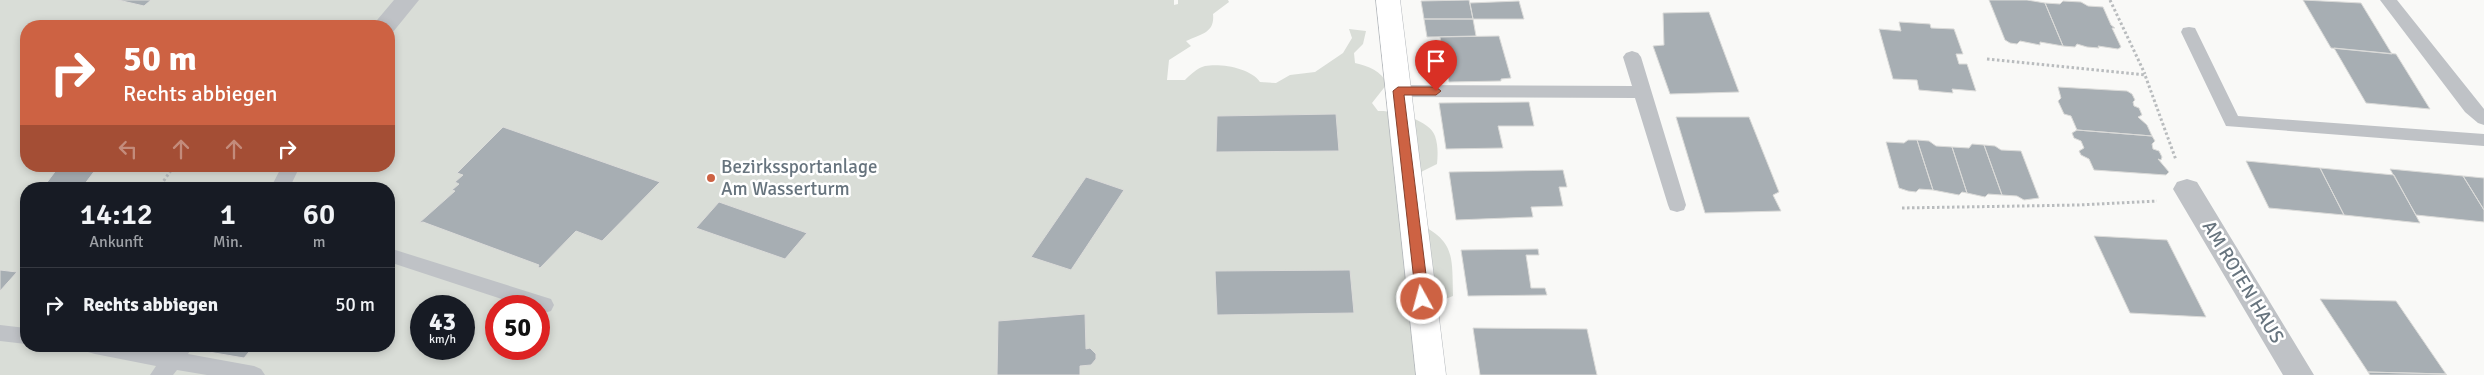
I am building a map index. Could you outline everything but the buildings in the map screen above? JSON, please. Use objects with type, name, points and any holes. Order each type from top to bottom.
[{"type":"main road","points":[[1388,0],[1431,375]]},
{"type":"street","points":[[389,20],[407,0]]},
{"type":"street","name":"AM ROTEN HAUS","points":[[2190,194],[2299,375]]},
{"type":"lane","points":[[2388,0],[2471,108],[2484,119]]},
{"type":"lane","points":[[2190,32],[2232,122],[2484,140]]},
{"type":"lane","points":[[1632,57],[1677,206]]},
{"type":"lane","points":[[1398,91],[1642,92]]},
{"type":"lane","points":[[395,257],[513,295]]},
{"type":"lane","points":[[0,333],[20,335]]},
{"type":"lane","points":[[128,352],[254,375]]},
{"type":"path","points":[[1902,208],[2079,205],[2190,194],[2145,74],[2110,0]]},
{"type":"path","points":[[1987,59],[2145,74]]},
{"type":"shaded area","name":"Bezirkssportanlage Am Wasserturm","points":[[0,0],[1174,0],[1174,5],[1178,4],[1178,0],[1228,0],[1229,2],[1213,14],[1212,25],[1209,29],[1186,41],[1191,46],[1169,60],[1167,80],[1185,80],[1202,67],[1219,65],[1243,70],[1256,77],[1260,82],[1276,83],[1290,75],[1315,72],[1343,53],[1352,38],[1349,29],[1366,31],[1363,44],[1354,53],[1355,63],[1378,72],[1387,84],[1372,103],[1378,111],[1393,112],[1410,117],[1432,130],[1437,143],[1437,164],[1407,179],[1414,221],[1437,235],[1444,242],[1448,250],[1451,259],[1453,296],[1428,306],[1436,375],[0,375]]},
{"type":"place","name":"Bezirkssportanlage Am Wasserturm","points":[[711,178]]},
{"type":"route","points":[[1422,299],[1398,91],[1436,91]]}]
